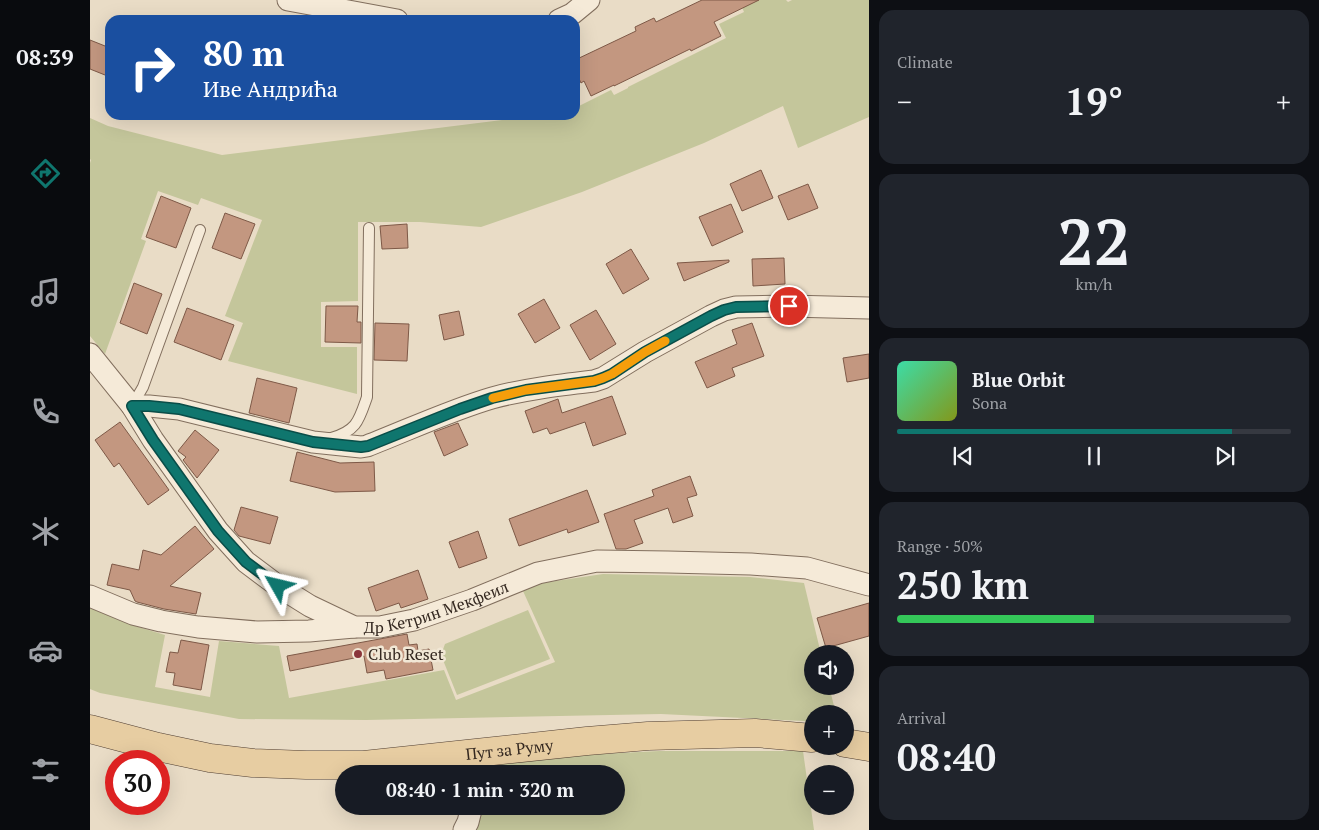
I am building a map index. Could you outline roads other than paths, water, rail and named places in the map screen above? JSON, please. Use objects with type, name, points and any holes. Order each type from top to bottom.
[{"type":"main road","name":"Пут за Руму","points":[[90,729],[158,747],[210,758],[253,763],[306,765],[469,764],[587,741],[658,736],[755,733],[804,737]]},
{"type":"main road","points":[[854,744],[869,747]]},
{"type":"street","points":[[288,0],[370,15]]},
{"type":"street","points":[[570,15],[589,0]]},
{"type":"street","points":[[132,406],[190,411],[313,442],[368,446],[492,398],[526,390],[594,381],[603,378],[645,352],[724,310],[736,307],[789,306],[869,308]]},
{"type":"street","name":"Др Кетрин Мекфеил","points":[[90,354],[132,406],[153,440],[218,531],[246,562],[278,586],[310,606],[354,627],[380,627],[414,620],[472,600],[538,573],[597,561],[751,564],[807,568],[869,585]]},
{"type":"street","points":[[90,596],[133,614],[198,627],[257,632],[310,631],[354,627]]},
{"type":"street","points":[[464,830],[470,815]]},
{"type":"lane","points":[[313,442],[340,435],[350,430],[360,418],[367,397],[369,228]]},
{"type":"lane","points":[[132,406],[143,387],[200,230]]},
{"type":"place","name":"Club Reset","points":[[358,654]]}]
